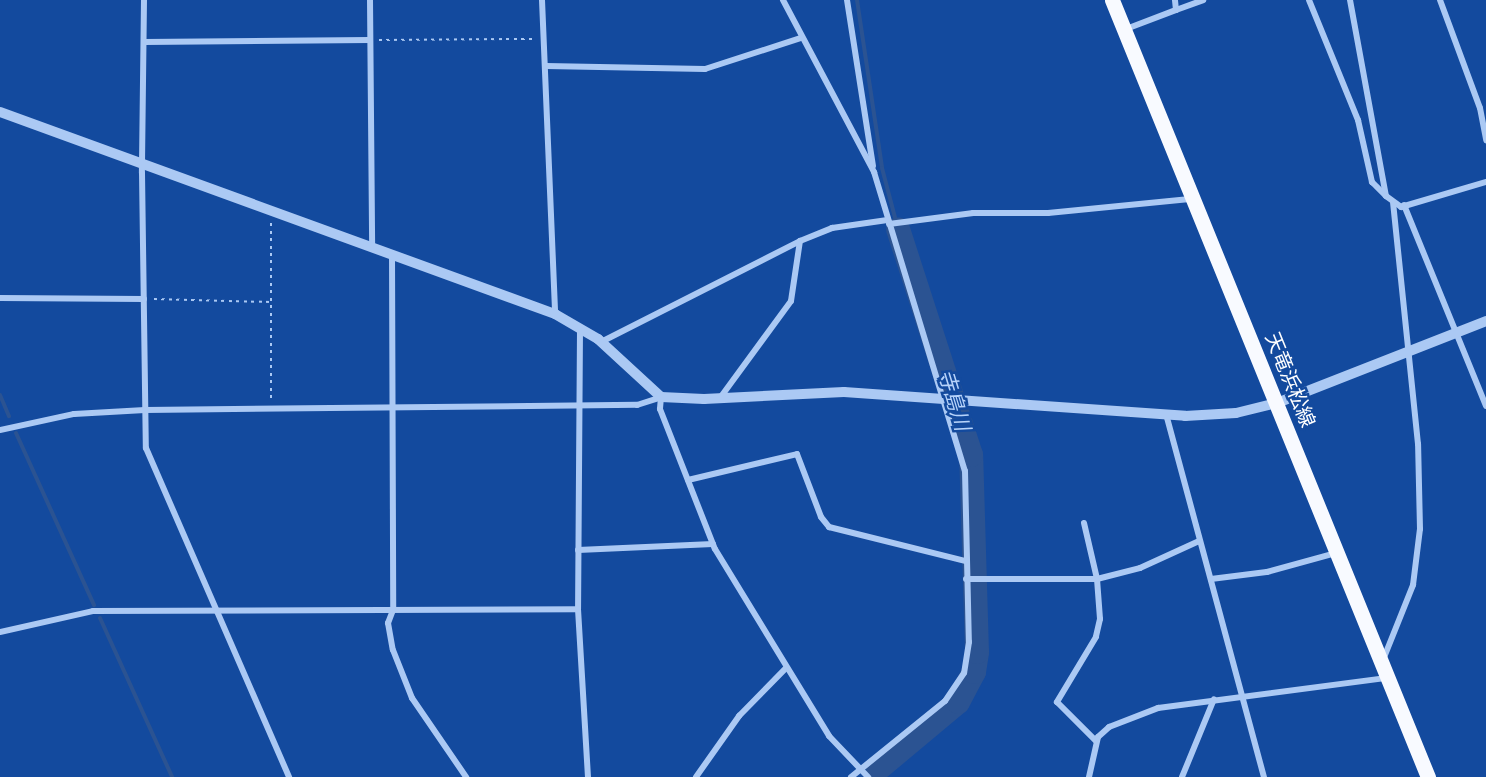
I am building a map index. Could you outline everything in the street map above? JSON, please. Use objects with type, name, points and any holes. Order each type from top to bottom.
[{"type":"main road","name":"天竜浜松線","points":[[1112,0],[1428,777]]},
{"type":"street","points":[[144,0],[145,410],[150,463],[289,777]]},
{"type":"street","points":[[370,0],[372,246]]},
{"type":"street","points":[[542,0],[555,314]]},
{"type":"street","points":[[783,0],[801,38],[874,172],[949,397],[965,471],[965,561],[972,579],[969,653],[960,681],[928,717],[851,777]]},
{"type":"street","points":[[847,0],[874,172]]},
{"type":"street","points":[[1175,0],[1176,10]]},
{"type":"street","points":[[1125,29],[1203,0]]},
{"type":"street","points":[[1309,0],[1358,120],[1372,182],[1393,203],[1404,206],[1486,182]]},
{"type":"street","points":[[1350,0],[1386,196]]},
{"type":"street","points":[[1440,0],[1480,108],[1486,140]]},
{"type":"street","points":[[546,66],[705,69],[801,38]]},
{"type":"street","points":[[144,42],[370,40]]},
{"type":"street","points":[[0,112],[271,208],[555,314],[601,342],[661,397]]},
{"type":"street","points":[[601,342],[800,241],[832,228],[973,213],[1048,213],[1194,198]]},
{"type":"street","points":[[1089,777],[1096,741],[1109,727],[1158,708],[1243,696],[1384,671],[1413,585],[1420,530],[1418,444],[1406,352],[1393,203]]},
{"type":"street","points":[[1404,206],[1486,406]]},
{"type":"street","points":[[720,398],[790,302],[800,241]]},
{"type":"street","points":[[392,254],[390,408],[393,609],[387,623],[393,650],[412,698],[466,777]]},
{"type":"street","points":[[0,298],[144,299]]},
{"type":"street","points":[[0,430],[74,414],[145,410],[637,405],[661,397],[720,398],[836,392],[949,397],[1166,414],[1236,413],[1277,403],[1486,321]]},
{"type":"street","points":[[580,330],[578,609],[588,777]]},
{"type":"street","points":[[661,397],[660,409],[713,544],[829,736],[868,777]]},
{"type":"street","points":[[1166,414],[1264,777]]},
{"type":"street","points":[[688,480],[796,454],[821,517],[829,527],[965,561]]},
{"type":"street","points":[[1084,523],[1097,579],[1100,619],[1096,637],[1057,702],[1096,741]]},
{"type":"street","points":[[972,579],[1097,579],[1140,568],[1199,542]]},
{"type":"street","points":[[578,550],[713,544]]},
{"type":"street","points":[[1211,579],[1267,572],[1337,553]]},
{"type":"street","points":[[0,632],[93,611],[578,609]]},
{"type":"street","points":[[696,777],[739,716],[786,668]]},
{"type":"street","points":[[1182,777],[1214,699]]},
{"type":"path","points":[[370,40],[544,39]]},
{"type":"path","points":[[271,208],[272,408]]},
{"type":"path","points":[[144,299],[271,302]]},
{"type":"waterway","name":"寺島川","points":[[857,0],[882,168],[898,229]]},
{"type":"waterway","name":"寺島川","points":[[878,769],[958,702],[974,672],[977,652],[971,455],[898,229]]},
{"type":"waterway","points":[[0,395],[9,416]]},
{"type":"waterway","points":[[16,433],[94,605]]},
{"type":"waterway","points":[[100,618],[172,777]]}]
